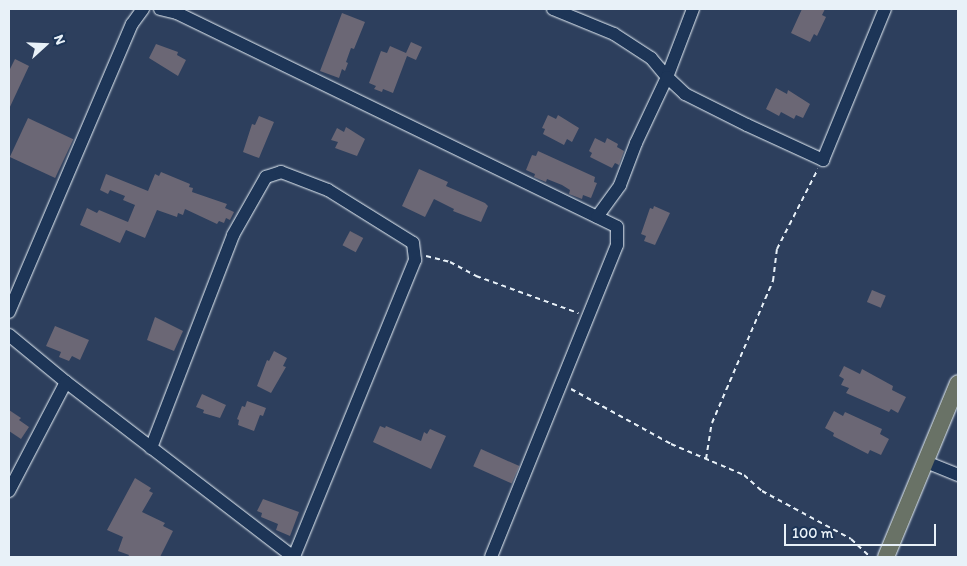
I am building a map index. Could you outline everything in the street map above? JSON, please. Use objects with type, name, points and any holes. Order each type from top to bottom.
[{"type":"main road","points":[[886,557],[958,383]]},
{"type":"street","points":[[9,312],[132,24],[143,9]]},
{"type":"street","points":[[160,9],[177,13],[618,227],[617,245],[491,557]]},
{"type":"street","points":[[553,9],[614,34],[651,58],[685,94],[746,125],[823,160],[885,9]]},
{"type":"street","points":[[597,217],[620,185],[667,77],[693,9]]},
{"type":"street","points":[[9,335],[66,382],[151,448],[293,557],[388,331],[415,260],[413,243],[328,190],[281,172],[266,177],[233,235],[151,448]]},
{"type":"street","points":[[9,491],[66,382]]},
{"type":"street","points":[[926,462],[958,475]]},
{"type":"path","points":[[706,459],[712,423],[773,281],[777,249],[823,160]]},
{"type":"path","points":[[414,253],[450,262],[476,276],[587,316]]},
{"type":"path","points":[[560,383],[671,444],[744,475],[762,491],[852,538],[870,557]]},
{"type":"building","points":[[802,9],[825,9],[822,15],[826,17],[817,36],[814,34],[810,42],[791,33]]},
{"type":"building","points":[[342,13],[365,22],[354,49],[351,48],[345,71],[342,69],[339,78],[320,71]]},
{"type":"building","points":[[411,42],[422,47],[416,60],[407,56],[393,93],[383,89],[382,92],[374,89],[376,86],[369,83],[381,51],[387,53],[390,46],[406,53]]},
{"type":"building","points":[[156,44],[178,52],[177,55],[186,60],[178,76],[149,58]]},
{"type":"building","points":[[15,59],[29,66],[9,109],[9,71]]},
{"type":"building","points":[[776,88],[787,94],[788,90],[810,104],[803,118],[796,115],[794,119],[781,112],[779,116],[766,109]]},
{"type":"building","points":[[548,115],[556,119],[558,115],[579,128],[572,142],[567,139],[564,145],[543,134],[545,129],[542,128]]},
{"type":"building","points":[[259,116],[274,122],[259,158],[243,152],[252,124],[255,125]]},
{"type":"building","points":[[28,118],[73,139],[55,178],[10,157]]},
{"type":"building","points":[[346,127],[365,139],[357,156],[335,148],[338,142],[331,140],[337,128],[344,132]]},
{"type":"building","points":[[595,138],[605,143],[607,138],[618,144],[617,147],[624,151],[619,165],[615,163],[612,168],[590,157],[592,153],[589,151]]},
{"type":"building","points":[[538,151],[595,177],[594,182],[597,183],[591,198],[583,195],[582,199],[569,194],[570,190],[562,185],[547,179],[546,182],[534,177],[535,174],[526,170],[532,155],[536,156]]},
{"type":"building","points":[[419,169],[448,182],[446,186],[485,203],[488,206],[481,222],[453,211],[454,209],[434,199],[425,217],[402,206]]},
{"type":"building","points":[[161,172],[190,184],[189,187],[193,188],[192,192],[227,204],[225,208],[234,212],[230,220],[226,218],[224,223],[219,221],[217,224],[185,209],[183,215],[178,213],[177,217],[157,210],[145,238],[126,230],[120,243],[80,225],[87,208],[97,213],[99,210],[128,222],[135,205],[123,200],[125,196],[110,190],[108,194],[100,190],[106,174],[148,191],[155,174],[159,176]]},
{"type":"building","points":[[654,206],[670,213],[655,245],[644,241],[646,236],[641,234],[650,208],[653,209]]},
{"type":"building","points":[[350,231],[363,238],[356,252],[342,245]]},
{"type":"building","points":[[872,290],[886,296],[881,308],[867,302]]},
{"type":"building","points":[[155,317],[183,331],[174,351],[147,340]]},
{"type":"building","points":[[55,326],[89,340],[80,360],[72,356],[69,361],[59,357],[61,352],[46,346]]},
{"type":"building","points":[[274,351],[287,358],[283,366],[286,367],[271,393],[257,386],[267,360],[269,361]]},
{"type":"building","points":[[844,366],[860,374],[862,369],[893,386],[892,390],[906,397],[898,413],[891,409],[889,412],[846,393],[849,388],[841,385],[844,379],[839,376]]},
{"type":"building","points":[[202,394],[226,405],[220,418],[203,413],[204,410],[196,407]]},
{"type":"building","points":[[247,401],[266,408],[263,416],[260,415],[254,431],[238,425],[239,420],[237,419],[242,406],[245,407]]},
{"type":"building","points":[[9,410],[21,418],[19,420],[29,427],[21,439],[9,431]]},
{"type":"building","points":[[834,411],[843,416],[845,412],[882,429],[880,434],[889,439],[881,455],[870,450],[868,454],[833,436],[834,433],[825,428]]},
{"type":"building","points":[[380,426],[385,428],[386,426],[421,441],[424,432],[427,434],[430,429],[446,436],[431,469],[373,442]]},
{"type":"building","points":[[481,449],[519,466],[512,483],[473,466]]},
{"type":"building","points":[[135,478],[151,488],[149,491],[153,493],[142,512],[165,523],[163,526],[173,531],[160,557],[128,557],[129,555],[118,551],[123,537],[107,530]]},
{"type":"building","points":[[263,499],[299,512],[290,536],[276,530],[278,524],[261,517],[262,513],[257,511]]}]
